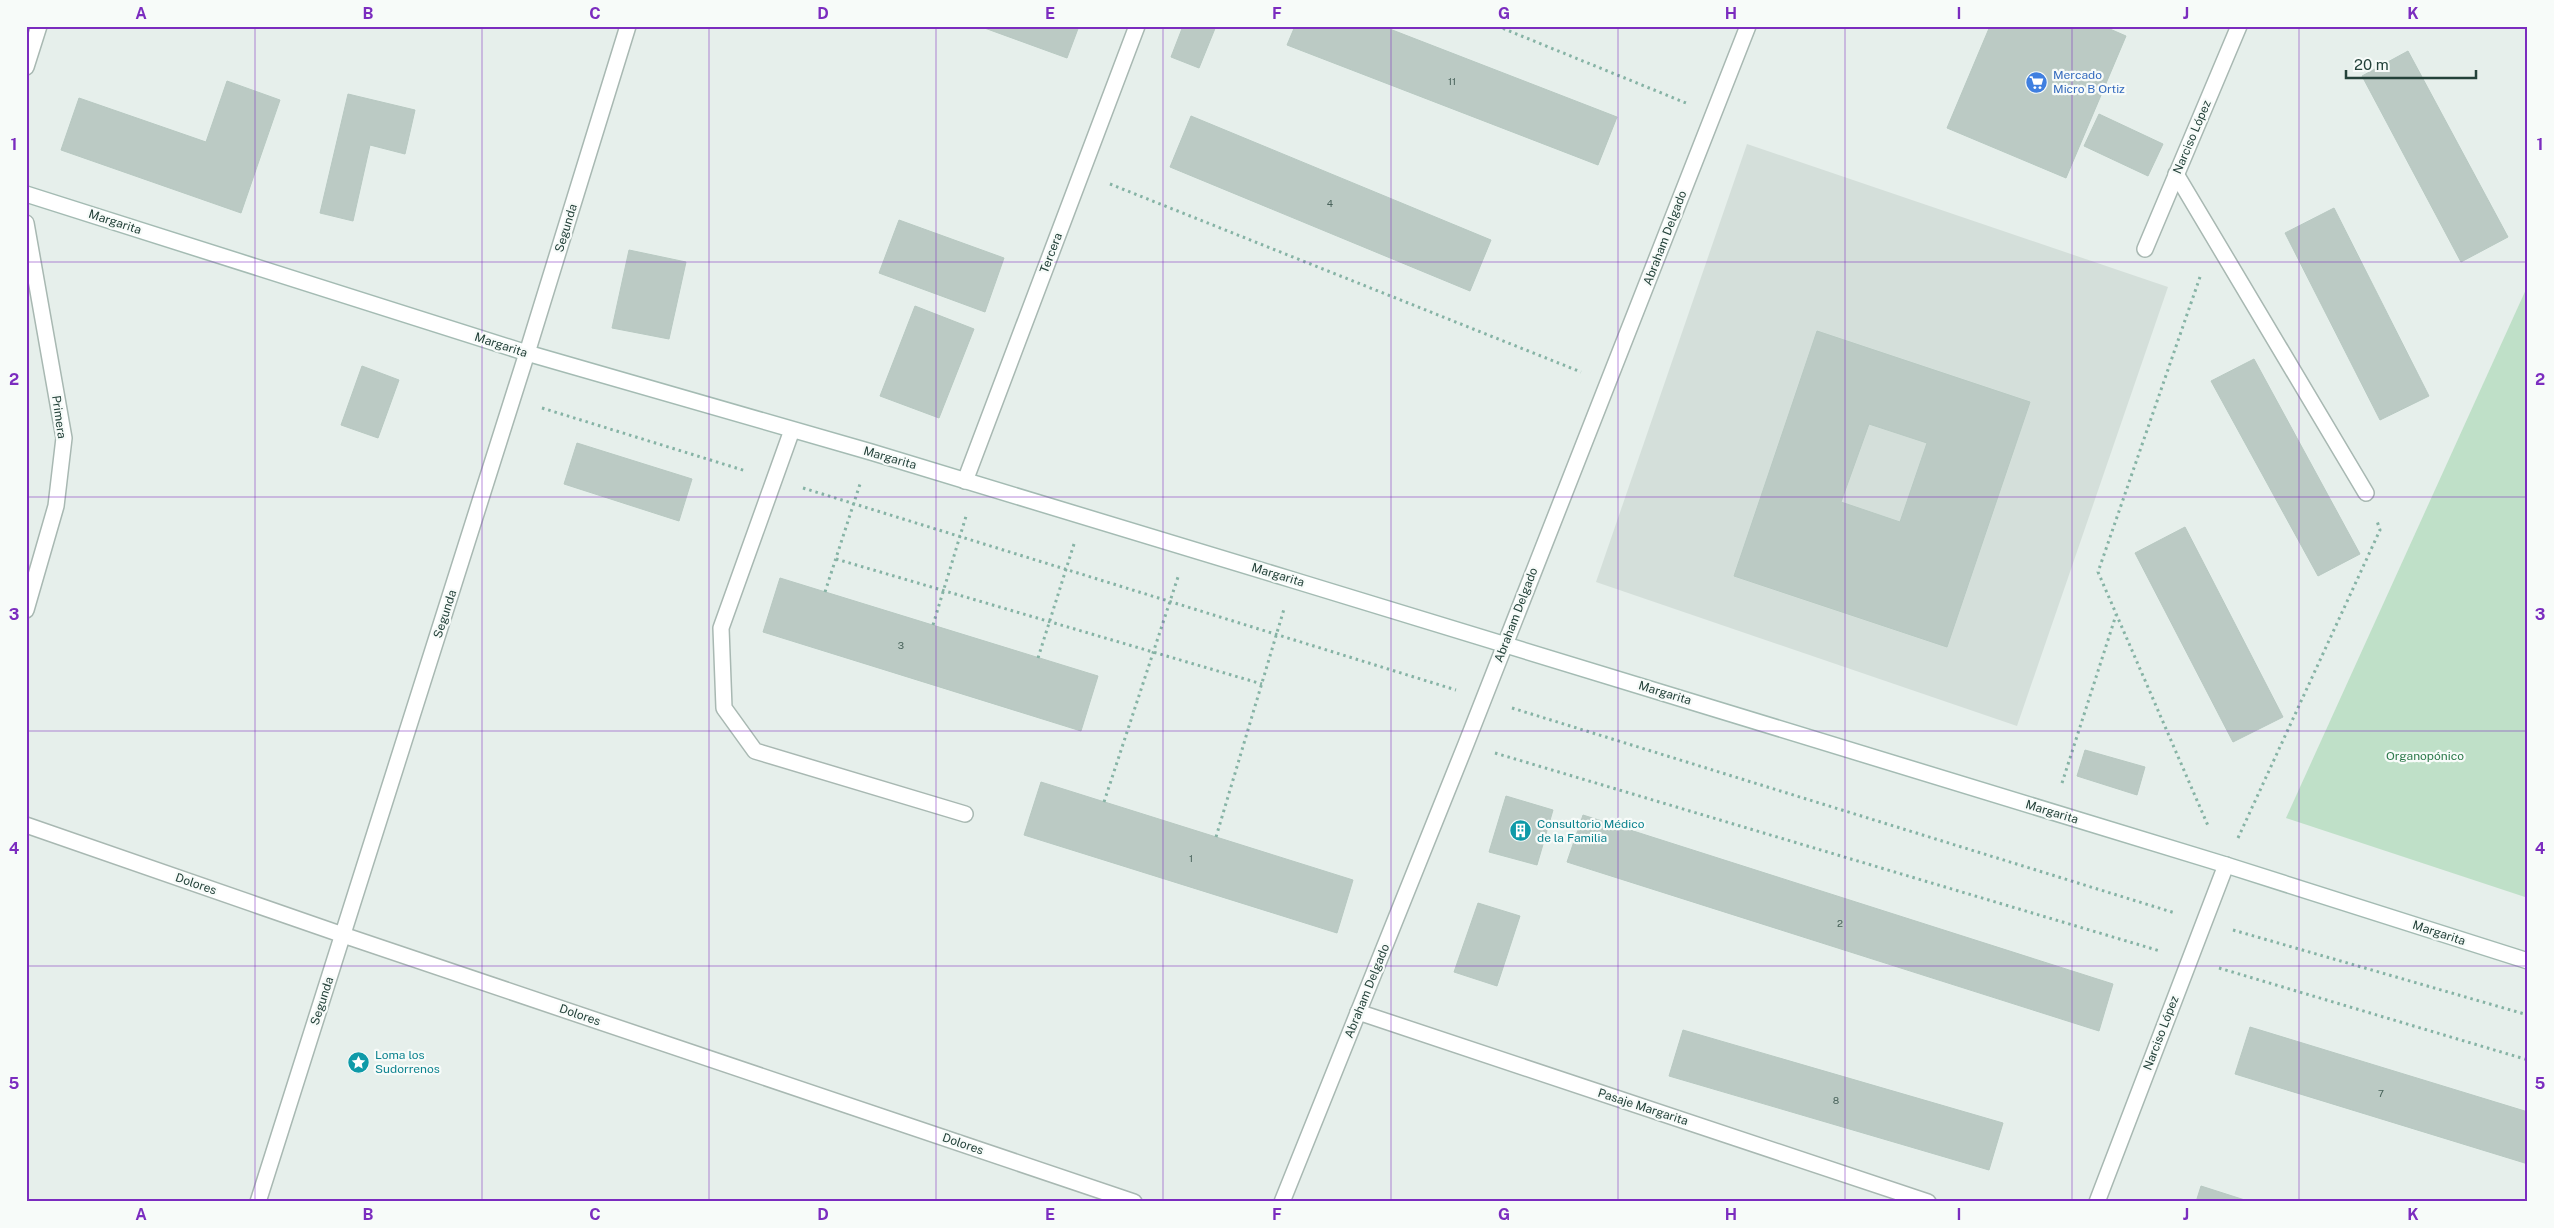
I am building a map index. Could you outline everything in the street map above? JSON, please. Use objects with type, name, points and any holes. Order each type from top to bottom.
[{"type":"street","points":[[26,67],[39,26]]},
{"type":"street","name":"Segunda","points":[[258,1202],[513,399],[628,26]]},
{"type":"street","name":"Tercera","points":[[971,482],[1082,173],[1138,26]]},
{"type":"street","name":"Abraham Delgado","points":[[1282,1202],[1466,744],[1748,26]]},
{"type":"street","name":"Narciso López","points":[[2145,249],[2238,26]]},
{"type":"street","points":[[2176,174],[2366,492]]},
{"type":"street","name":"Margarita","points":[[26,194],[527,354],[971,482],[2226,865],[2528,961]]},
{"type":"street","name":"Primera","points":[[26,222],[64,438],[56,506],[26,610]]},
{"type":"street","points":[[792,430],[721,628],[724,708],[755,751],[965,814]]},
{"type":"street","name":"Dolores","points":[[26,825],[343,935],[1134,1202]]},
{"type":"street","name":"Narciso López","points":[[2097,1202],[2226,865]]},
{"type":"street","name":"Pasaje Margarita","points":[[1358,1012],[1928,1202]]},
{"type":"path","points":[[1497,26],[1713,114]]},
{"type":"path","points":[[1082,173],[1608,383]]},
{"type":"path","points":[[2214,237],[2098,572],[2226,865]]},
{"type":"path","points":[[513,399],[2204,922],[2528,1014]]},
{"type":"path","points":[[826,592],[871,452]]},
{"type":"path","points":[[933,625],[960,537],[971,482]]},
{"type":"path","points":[[2226,865],[2380,530],[2366,492]]},
{"type":"path","points":[[1038,658],[1083,516]]},
{"type":"path","points":[[1104,802],[1188,548]]},
{"type":"path","points":[[836,558],[1262,684]]},
{"type":"path","points":[[1216,837],[1293,580]]},
{"type":"path","points":[[2053,813],[2116,614]]},
{"type":"path","points":[[1466,744],[2528,1060]]},
{"type":"shaded area","points":[[1747,144],[2168,287],[2017,726],[1596,582]]},
{"type":"green space","name":"Organopónico","points":[[2528,285],[2528,898],[2286,818]]},
{"type":"building","points":[[979,26],[1079,26],[1067,58]]},
{"type":"building","points":[[1183,26],[1216,26],[1199,68],[1171,57]]},
{"type":"building","points":[[1295,26],[1382,26],[1617,117],[1598,165],[1287,45]]},
{"type":"building","name":"Mercado Micro B Ortiz","points":[[1990,26],[2103,26],[2126,36],[2066,178],[1947,128]]},
{"type":"building","points":[[2408,51],[2508,237],[2461,262],[2362,76]]},
{"type":"building","points":[[227,81],[280,100],[241,213],[61,150],[79,98],[206,142]]},
{"type":"building","points":[[348,94],[415,110],[405,154],[370,145],[353,221],[320,213]]},
{"type":"building","points":[[2099,114],[2163,144],[2148,176],[2084,146]]},
{"type":"building","points":[[1191,116],[1491,240],[1470,291],[1170,167]]},
{"type":"building","points":[[2334,208],[2429,396],[2380,420],[2285,233]]},
{"type":"building","points":[[899,220],[1004,258],[985,312],[879,273]]},
{"type":"building","points":[[629,250],[686,262],[669,339],[612,328]]},
{"type":"building","points":[[915,306],[974,329],[939,418],[880,396]]},
{"type":"building","points":[[1817,331],[2030,402],[1947,647],[1734,576]],"holes":[[[1869,424],[1927,443],[1900,522],[1841,502]]]},
{"type":"building","points":[[2254,359],[2360,554],[2318,576],[2211,381]]},
{"type":"building","points":[[362,366],[399,380],[378,438],[341,425]]},
{"type":"building","points":[[577,443],[692,479],[679,521],[564,484]]},
{"type":"building","points":[[2185,527],[2283,717],[2233,742],[2135,553]]},
{"type":"building","points":[[780,578],[1098,676],[1081,731],[763,632]]},
{"type":"building","points":[[2085,750],[2145,767],[2137,795],[2077,776]]},
{"type":"building","points":[[1041,782],[1353,880],[1337,933],[1024,835]]},
{"type":"building","name":"Consultorio Médico de la Familia","points":[[1506,796],[1553,810],[1537,865],[1489,852]]},
{"type":"building","points":[[1583,815],[2113,984],[2099,1031],[1567,862]]},
{"type":"building","points":[[1478,903],[1520,916],[1497,986],[1454,972]]},
{"type":"building","points":[[2250,1027],[2528,1112],[2528,1164],[2235,1074]]},
{"type":"building","points":[[1683,1030],[2003,1123],[1989,1170],[1669,1076]]},
{"type":"building","points":[[2201,1186],[2251,1202],[2196,1202]]},
{"type":"place","name":"Mercado Micro B Ortiz","points":[[2037,82]]},
{"type":"place","name":"Consultorio Médico de la Familia","points":[[1521,831]]},
{"type":"place","name":"Loma los Sudorrenos","points":[[359,1062]]}]
